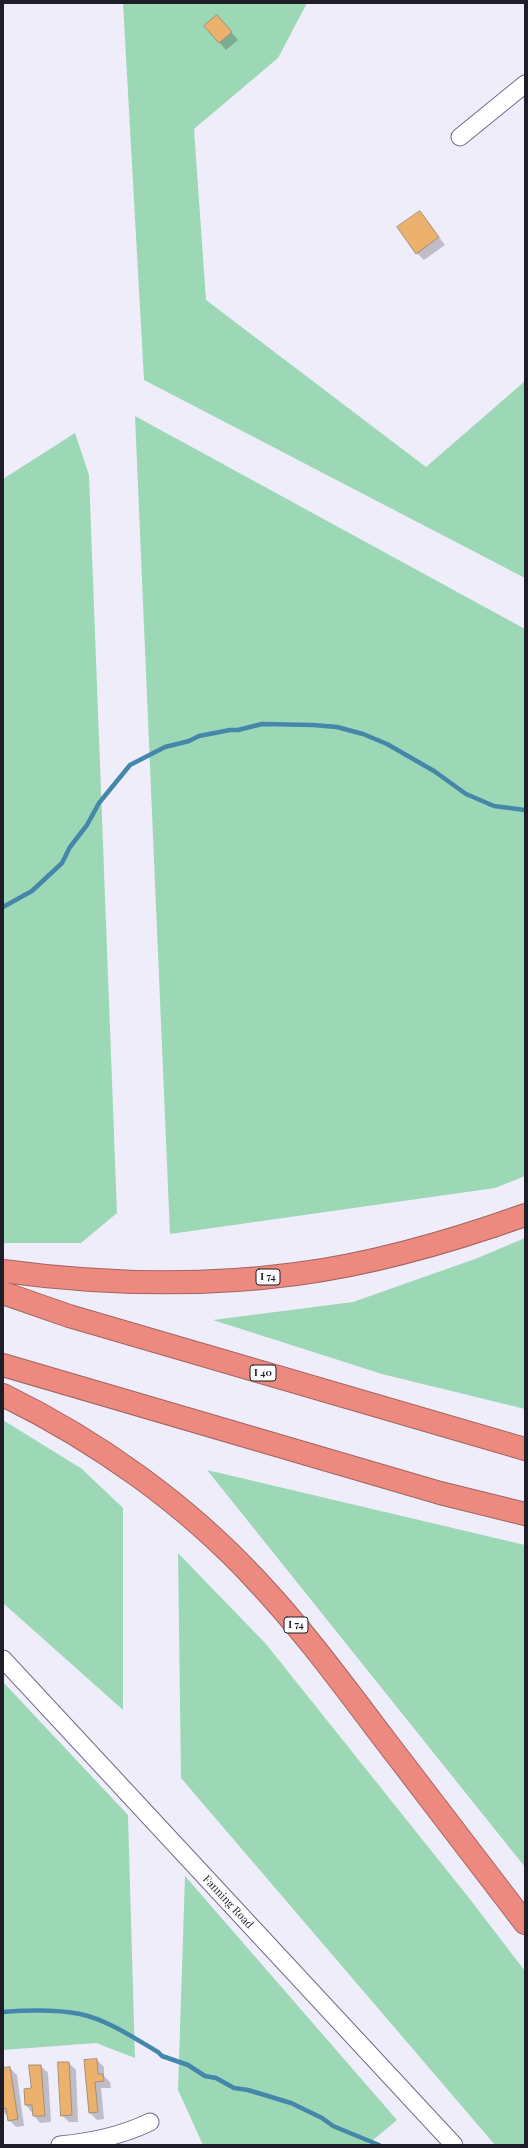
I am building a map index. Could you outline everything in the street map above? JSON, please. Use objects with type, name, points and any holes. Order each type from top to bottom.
[{"type":"highway","name":"I 74","points":[[3,1271],[140,1283],[226,1280],[297,1274],[365,1261],[452,1239],[525,1216]]},
{"type":"highway","name":"I 40","points":[[3,1293],[69,1316],[525,1448]]},
{"type":"highway","points":[[3,1365],[440,1493],[525,1514]]},
{"type":"highway","name":"I 74","points":[[3,1395],[31,1408],[90,1442],[148,1483],[199,1525],[256,1580],[313,1645],[525,1923]]},
{"type":"street","points":[[460,137],[525,84]]},
{"type":"street","name":"Fanning Road","points":[[3,1659],[454,2145]]},
{"type":"street","points":[[60,2145],[85,2143],[110,2138],[127,2133],[150,2122]]},
{"type":"green space","points":[[123,3],[307,3],[278,58],[194,129],[206,300],[426,467],[525,381],[525,578],[144,380]]},
{"type":"green space","points":[[135,416],[525,629],[525,1176],[495,1188],[170,1234]]},
{"type":"green space","points":[[75,433],[89,475],[117,1213],[81,1243],[3,1243],[3,479]]},
{"type":"green space","points":[[525,1238],[525,1409],[382,1374],[213,1320],[353,1302],[475,1259]]},
{"type":"green space","points":[[3,1420],[82,1469],[123,1508],[123,1710],[3,1603]]},
{"type":"green space","points":[[207,1470],[525,1545],[525,1867]]},
{"type":"green space","points":[[178,1553],[266,1644],[469,1898],[525,1971],[525,2145],[495,2145],[181,1778]]},
{"type":"green space","points":[[3,1682],[128,1815],[135,2058],[96,2043],[3,2050]]},
{"type":"green space","points":[[185,1876],[397,2120],[367,2145],[203,2145],[178,2090]]},
{"type":"building","points":[[217,15],[232,32],[219,43],[204,26]]},
{"type":"building","points":[[420,211],[439,237],[416,254],[397,227]]},
{"type":"building","points":[[97,2059],[98,2074],[103,2074],[104,2081],[95,2082],[98,2112],[89,2113],[84,2060]]},
{"type":"building","points":[[58,2062],[69,2062],[72,2115],[61,2116]]},
{"type":"building","points":[[29,2065],[41,2065],[45,2116],[33,2116],[32,2105],[25,2105],[24,2089],[31,2088]]},
{"type":"building","points":[[10,2067],[18,2119],[8,2121],[6,2108],[3,2109],[3,2068]]},
{"type":"waterway","points":[[3,907],[32,891],[62,863],[70,847],[87,825],[99,803],[130,765],[165,747],[189,741],[199,736],[230,730],[238,730],[262,724],[337,727],[363,734],[387,744],[434,771],[466,794],[494,806],[525,810]]},
{"type":"waterway","points":[[3,2012],[32,2010],[71,2012],[101,2020],[158,2052],[162,2056],[188,2065],[205,2076],[216,2078],[234,2088],[248,2090],[291,2103],[322,2118],[333,2126],[379,2145]]}]
